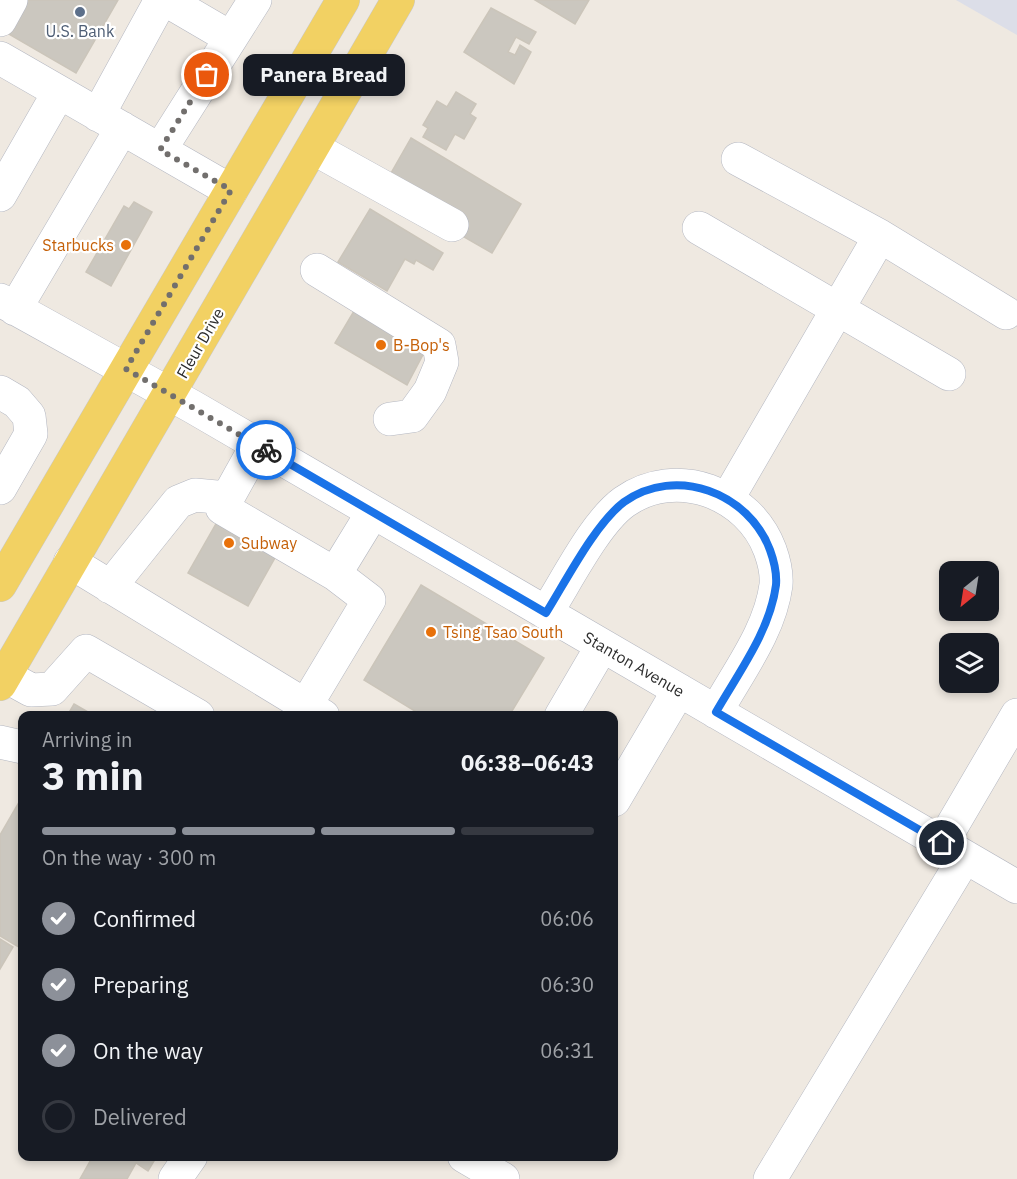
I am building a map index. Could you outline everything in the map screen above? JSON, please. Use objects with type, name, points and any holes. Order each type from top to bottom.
[{"type":"main road","points":[[0,585],[343,0]]},
{"type":"main road","name":"Fleur Drive","points":[[2,678],[170,395],[398,0]]},
{"type":"street","points":[[0,20],[11,0]]},
{"type":"street","points":[[7,305],[110,121],[161,0]]},
{"type":"street","points":[[166,0],[231,38]]},
{"type":"street","points":[[160,150],[255,0]]},
{"type":"street","points":[[0,59],[231,190]]},
{"type":"street","points":[[0,195],[59,92]]},
{"type":"street","points":[[313,148],[452,225]]},
{"type":"street","points":[[738,159],[880,236],[1006,314]]},
{"type":"street","points":[[699,228],[949,374]]},
{"type":"street","points":[[728,498],[880,236]]},
{"type":"street","points":[[317,270],[439,345],[442,362],[430,391],[412,416],[390,420]]},
{"type":"street","name":"Stanton Avenue","points":[[7,305],[126,369],[1017,887]]},
{"type":"street","points":[[0,392],[16,402],[29,416],[31,434],[0,488]]},
{"type":"street","points":[[70,562],[315,710],[369,600],[335,574],[222,508],[257,445]]},
{"type":"street","points":[[546,613],[603,522],[625,502],[653,489],[673,485],[702,488],[728,498],[746,512],[765,536],[775,564],[776,584],[766,623],[716,712]]},
{"type":"street","points":[[110,587],[178,502],[195,495],[227,498]]},
{"type":"street","points":[[335,574],[373,512]]},
{"type":"street","points":[[564,711],[602,646]]},
{"type":"street","points":[[2,678],[31,690],[52,689],[86,651],[189,711]]},
{"type":"street","points":[[618,793],[679,690]]},
{"type":"street","points":[[770,1179],[954,850],[1017,715]]},
{"type":"street","points":[[0,742],[18,746]]},
{"type":"street","points":[[175,1179],[188,1161]]},
{"type":"street","points":[[472,1161],[502,1179]]},
{"type":"shaded area","points":[[956,0],[1017,0],[1017,35]]},
{"type":"building","points":[[16,0],[118,0],[76,73],[0,29]]},
{"type":"building","points":[[535,0],[589,0],[575,24]]},
{"type":"building","points":[[491,8],[536,32],[529,44],[516,37],[508,52],[515,55],[520,45],[531,52],[514,84],[464,52]]},
{"type":"building","points":[[456,92],[476,104],[470,114],[476,118],[464,139],[455,134],[446,150],[423,137],[428,128],[423,125],[437,101],[447,107]]},
{"type":"building","points":[[411,138],[521,204],[492,253],[457,233],[391,173]]},
{"type":"building","points":[[134,202],[152,212],[111,286],[86,272],[124,206],[129,209]]},
{"type":"building","points":[[370,209],[443,253],[433,270],[416,260],[414,264],[405,259],[387,291],[338,262]]},
{"type":"building","name":"B-Bop's","points":[[357,306],[427,347],[407,385],[335,343]]},
{"type":"building","points":[[217,522],[276,556],[248,606],[188,573]]},
{"type":"building","points":[[421,585],[544,658],[512,711],[415,711],[364,680]]},
{"type":"building","points":[[74,704],[86,711],[70,711]]},
{"type":"building","points":[[18,804],[18,947],[0,936],[0,835]]},
{"type":"building","points":[[0,939],[13,947],[0,969]]},
{"type":"building","points":[[90,1161],[154,1161],[148,1171],[136,1163],[127,1179],[80,1179]]},
{"type":"way so far","points":[[207,75],[160,150],[231,190],[126,369],[266,450]]},
{"type":"place","name":"U.S. Bank","points":[[80,12]]},
{"type":"place","name":"Panera Bread","points":[[207,75]]},
{"type":"place","name":"Starbucks","points":[[126,245]]},
{"type":"place","name":"B-Bop's","points":[[381,345]]},
{"type":"place","name":"Subway","points":[[229,543]]},
{"type":"place","name":"Tsing Tsao South","points":[[431,632]]},
{"type":"route","points":[[266,450],[546,613],[603,522],[625,502],[653,489],[673,485],[702,488],[728,498],[746,512],[765,536],[775,564],[776,584],[766,623],[716,712],[942,843]]}]
